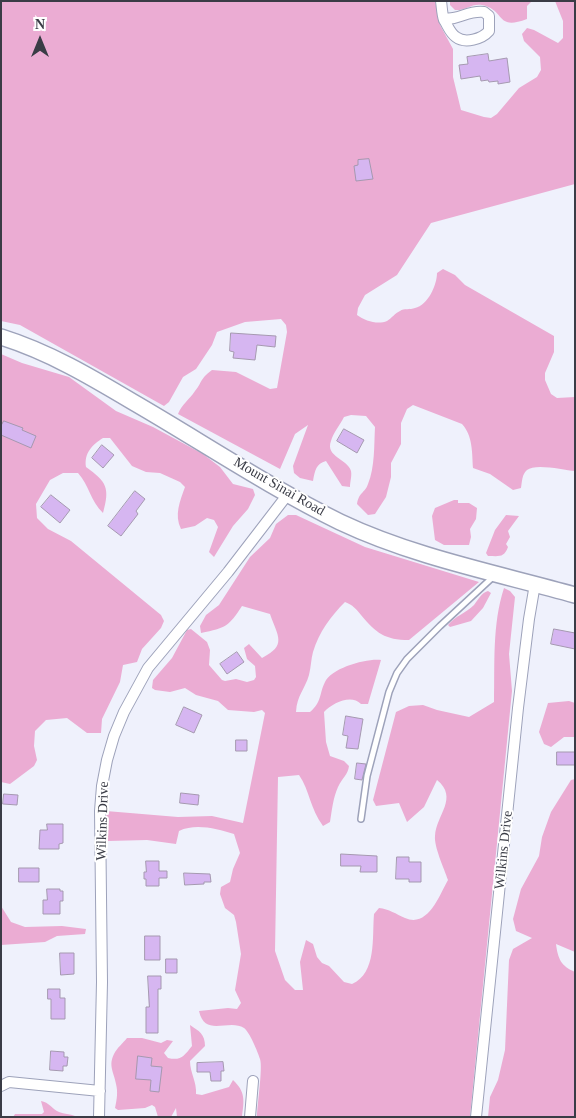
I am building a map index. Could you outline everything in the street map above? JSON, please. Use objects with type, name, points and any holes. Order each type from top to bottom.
[{"type":"street","points":[[441,1],[444,18]]},
{"type":"street","name":"Mount Sinai Road","points":[[1,337],[31,347],[85,374],[288,494],[376,538],[413,551],[575,596]]},
{"type":"street","name":"Wilkins Drive","points":[[100,1117],[102,949],[100,811],[102,786],[114,736],[124,712],[148,668],[228,572],[288,494]]},
{"type":"street","name":"Wilkins Drive","points":[[476,1117],[518,708],[535,584]]},
{"type":"street","points":[[250,1117],[253,1081]]},
{"type":"street","points":[[1,1086],[9,1082],[100,1091]]},
{"type":"lane","points":[[361,819],[367,776],[389,692],[397,673],[407,659],[440,626],[496,574]]},
{"type":"shaded area","points":[[1,1],[435,1],[440,25],[453,49],[453,77],[461,110],[491,118],[497,114],[519,88],[537,77],[541,70],[540,57],[524,41],[522,34],[527,28],[558,43],[563,38],[563,21],[555,1],[575,1],[575,184],[431,223],[397,275],[365,295],[358,308],[357,315],[372,322],[380,323],[387,321],[402,310],[420,306],[428,299],[437,273],[443,269],[455,275],[465,285],[554,336],[554,352],[545,373],[545,380],[551,394],[557,398],[575,397],[575,471],[543,467],[531,468],[524,474],[521,488],[513,490],[490,474],[473,468],[470,439],[462,424],[413,405],[407,409],[401,423],[401,444],[391,463],[391,477],[386,497],[375,514],[368,515],[357,504],[359,497],[368,484],[373,463],[375,427],[366,416],[351,415],[344,417],[331,441],[331,451],[351,471],[350,487],[342,486],[326,461],[316,468],[313,481],[300,478],[294,473],[293,466],[308,425],[295,434],[280,469],[178,414],[203,378],[212,370],[236,372],[270,389],[277,388],[287,332],[286,325],[281,319],[245,322],[217,332],[212,345],[196,369],[183,377],[169,402],[164,406],[20,325],[1,321]]},
{"type":"shaded area","points":[[450,1],[532,1],[527,6],[527,19],[510,23],[505,21],[495,11],[482,5],[455,10],[450,5]]},
{"type":"shaded area","points":[[1,354],[22,363],[69,377],[116,411],[153,427],[203,454],[220,467],[233,484],[253,489],[255,495],[248,509],[233,526],[214,557],[209,552],[218,527],[214,520],[207,518],[195,526],[181,529],[178,513],[185,487],[180,482],[160,473],[146,472],[132,466],[110,438],[103,438],[95,444],[86,458],[86,467],[105,486],[106,497],[103,513],[78,473],[63,473],[50,480],[36,504],[37,518],[48,529],[71,541],[161,615],[164,621],[161,628],[142,649],[137,662],[123,665],[120,682],[102,719],[101,733],[87,733],[67,718],[46,720],[35,731],[34,746],[37,760],[34,766],[10,784],[1,782]]},
{"type":"shaded area","points":[[458,500],[458,503],[469,503],[477,508],[476,519],[470,529],[469,545],[444,545],[435,540],[432,516],[435,508]]},
{"type":"shaded area","points":[[288,515],[296,515],[365,547],[479,582],[409,640],[393,639],[376,631],[354,607],[345,602],[322,631],[313,652],[309,675],[298,701],[296,712],[310,712],[314,708],[325,682],[334,672],[359,662],[381,660],[368,704],[347,700],[337,703],[324,712],[326,742],[330,756],[344,761],[349,766],[336,791],[330,822],[323,826],[319,820],[306,787],[299,775],[278,777],[275,951],[285,980],[295,990],[303,990],[300,962],[306,940],[313,944],[317,957],[322,963],[329,966],[344,982],[352,984],[366,972],[372,954],[374,914],[379,908],[413,920],[420,919],[426,915],[437,902],[448,880],[435,841],[436,828],[445,807],[446,793],[443,787],[437,780],[424,807],[407,822],[399,803],[376,806],[373,800],[396,712],[409,706],[423,705],[469,717],[494,702],[496,630],[504,588],[515,597],[509,654],[512,691],[470,1117],[257,1117],[261,1064],[251,1037],[244,1028],[238,1026],[212,1026],[206,1024],[199,1011],[237,1009],[241,1003],[235,990],[241,954],[236,922],[234,915],[225,908],[220,894],[221,887],[230,882],[240,853],[234,834],[214,829],[192,827],[179,831],[176,844],[147,840],[108,841],[106,811],[178,817],[212,816],[243,823],[265,713],[262,710],[254,712],[228,710],[218,701],[196,695],[185,688],[170,692],[155,690],[152,688],[153,680],[172,658],[187,630],[191,629],[207,642],[210,650],[209,665],[222,680],[236,679],[247,682],[254,680],[256,677],[255,666],[247,659],[244,648],[249,644],[262,658],[275,649],[278,644],[278,635],[270,614],[242,606],[234,618],[222,628],[201,633],[200,626],[206,615],[219,605],[250,557],[270,538],[276,524]]},
{"type":"shaded area","points":[[506,515],[519,516],[508,531],[510,537],[506,544],[508,547],[503,555],[488,556],[486,553],[495,530]]},
{"type":"shaded area","points":[[488,591],[491,593],[483,608],[471,621],[450,627],[448,625],[471,608]]},
{"type":"shaded area","points":[[569,701],[575,703],[575,737],[564,737],[551,747],[544,744],[539,732],[548,703]]},
{"type":"shaded area","points":[[575,779],[575,952],[556,944],[561,961],[566,967],[575,972],[575,1117],[488,1117],[490,1097],[498,1080],[505,1050],[509,960],[513,949],[532,938],[516,931],[513,919],[521,889],[539,856],[542,837],[551,812],[571,780]]},
{"type":"shaded area","points":[[1,906],[11,922],[25,927],[62,926],[86,929],[85,934],[57,936],[45,942],[1,945]]},
{"type":"shaded area","points":[[190,1025],[201,1033],[205,1042],[205,1046],[190,1061],[196,1094],[202,1095],[229,1087],[233,1080],[243,1097],[242,1117],[177,1117],[176,1108],[171,1117],[158,1117],[155,1107],[152,1105],[145,1108],[118,1110],[115,1108],[117,1090],[112,1069],[112,1058],[127,1038],[142,1038],[161,1043],[167,1040],[173,1041],[164,1053],[168,1058],[176,1059],[184,1055],[192,1046]]},
{"type":"shaded area","points":[[41,1101],[59,1112],[75,1116],[13,1117],[15,1114],[42,1114],[44,1112]]},
{"type":"building","points":[[488,54],[489,61],[507,58],[510,82],[498,84],[498,81],[481,81],[480,76],[461,79],[459,65],[468,64],[467,57]]},
{"type":"building","points":[[369,159],[373,179],[356,181],[354,166],[358,165],[358,160]]},
{"type":"building","points":[[231,333],[276,336],[275,347],[257,345],[255,360],[233,358],[234,352],[230,351]]},
{"type":"building","points":[[4,421],[23,428],[22,430],[36,436],[31,448],[1,435],[1,426]]},
{"type":"building","points":[[344,429],[364,440],[357,453],[337,441]]},
{"type":"building","points":[[102,445],[114,455],[103,468],[92,458]]},
{"type":"building","points":[[135,491],[145,499],[136,511],[138,514],[121,536],[108,526]]},
{"type":"building","points":[[51,495],[70,510],[60,523],[41,507]]},
{"type":"building","points":[[554,629],[575,633],[575,649],[551,644]]},
{"type":"building","points":[[237,652],[244,662],[227,674],[220,664]]},
{"type":"building","points":[[184,707],[202,715],[194,733],[176,725]]},
{"type":"building","points":[[346,716],[363,719],[358,749],[346,748],[348,736],[343,735]]},
{"type":"building","points":[[236,740],[247,740],[247,751],[236,751]]},
{"type":"building","points":[[557,752],[575,752],[575,765],[557,765]]},
{"type":"building","points":[[357,763],[366,764],[362,780],[355,779]]},
{"type":"building","points":[[181,793],[199,795],[198,805],[180,803]]},
{"type":"building","points":[[4,794],[18,795],[17,805],[3,804]]},
{"type":"building","points":[[47,824],[63,824],[63,843],[59,844],[59,849],[39,849],[40,830],[47,830]]},
{"type":"building","points":[[341,854],[377,856],[377,872],[360,872],[361,866],[341,866]]},
{"type":"building","points":[[397,857],[409,857],[409,862],[421,862],[421,882],[409,882],[409,879],[396,879]]},
{"type":"building","points":[[146,861],[159,861],[159,871],[167,871],[167,878],[159,878],[159,886],[146,886],[144,872],[146,872]]},
{"type":"building","points":[[19,868],[39,868],[39,882],[19,882]]},
{"type":"building","points":[[184,873],[210,874],[211,882],[185,885]]},
{"type":"building","points":[[47,889],[60,889],[60,891],[63,891],[63,901],[60,901],[60,914],[43,914],[43,900],[47,900]]},
{"type":"building","points":[[145,936],[160,936],[160,960],[145,960]]},
{"type":"building","points":[[60,953],[74,953],[74,974],[61,975]]},
{"type":"building","points":[[166,959],[177,959],[177,973],[166,973]]},
{"type":"building","points":[[148,976],[161,976],[161,989],[158,989],[158,1033],[146,1033],[146,1007],[149,1007]]},
{"type":"building","points":[[48,989],[60,989],[60,998],[65,998],[65,1019],[51,1019],[51,999],[48,999]]},
{"type":"building","points":[[51,1051],[64,1052],[64,1057],[68,1057],[67,1066],[63,1066],[63,1071],[50,1070]]},
{"type":"building","points":[[138,1056],[152,1058],[151,1066],[162,1067],[159,1092],[150,1091],[151,1080],[136,1079]]},
{"type":"building","points":[[223,1062],[224,1071],[221,1071],[221,1081],[211,1081],[210,1072],[197,1072],[197,1063]]}]
